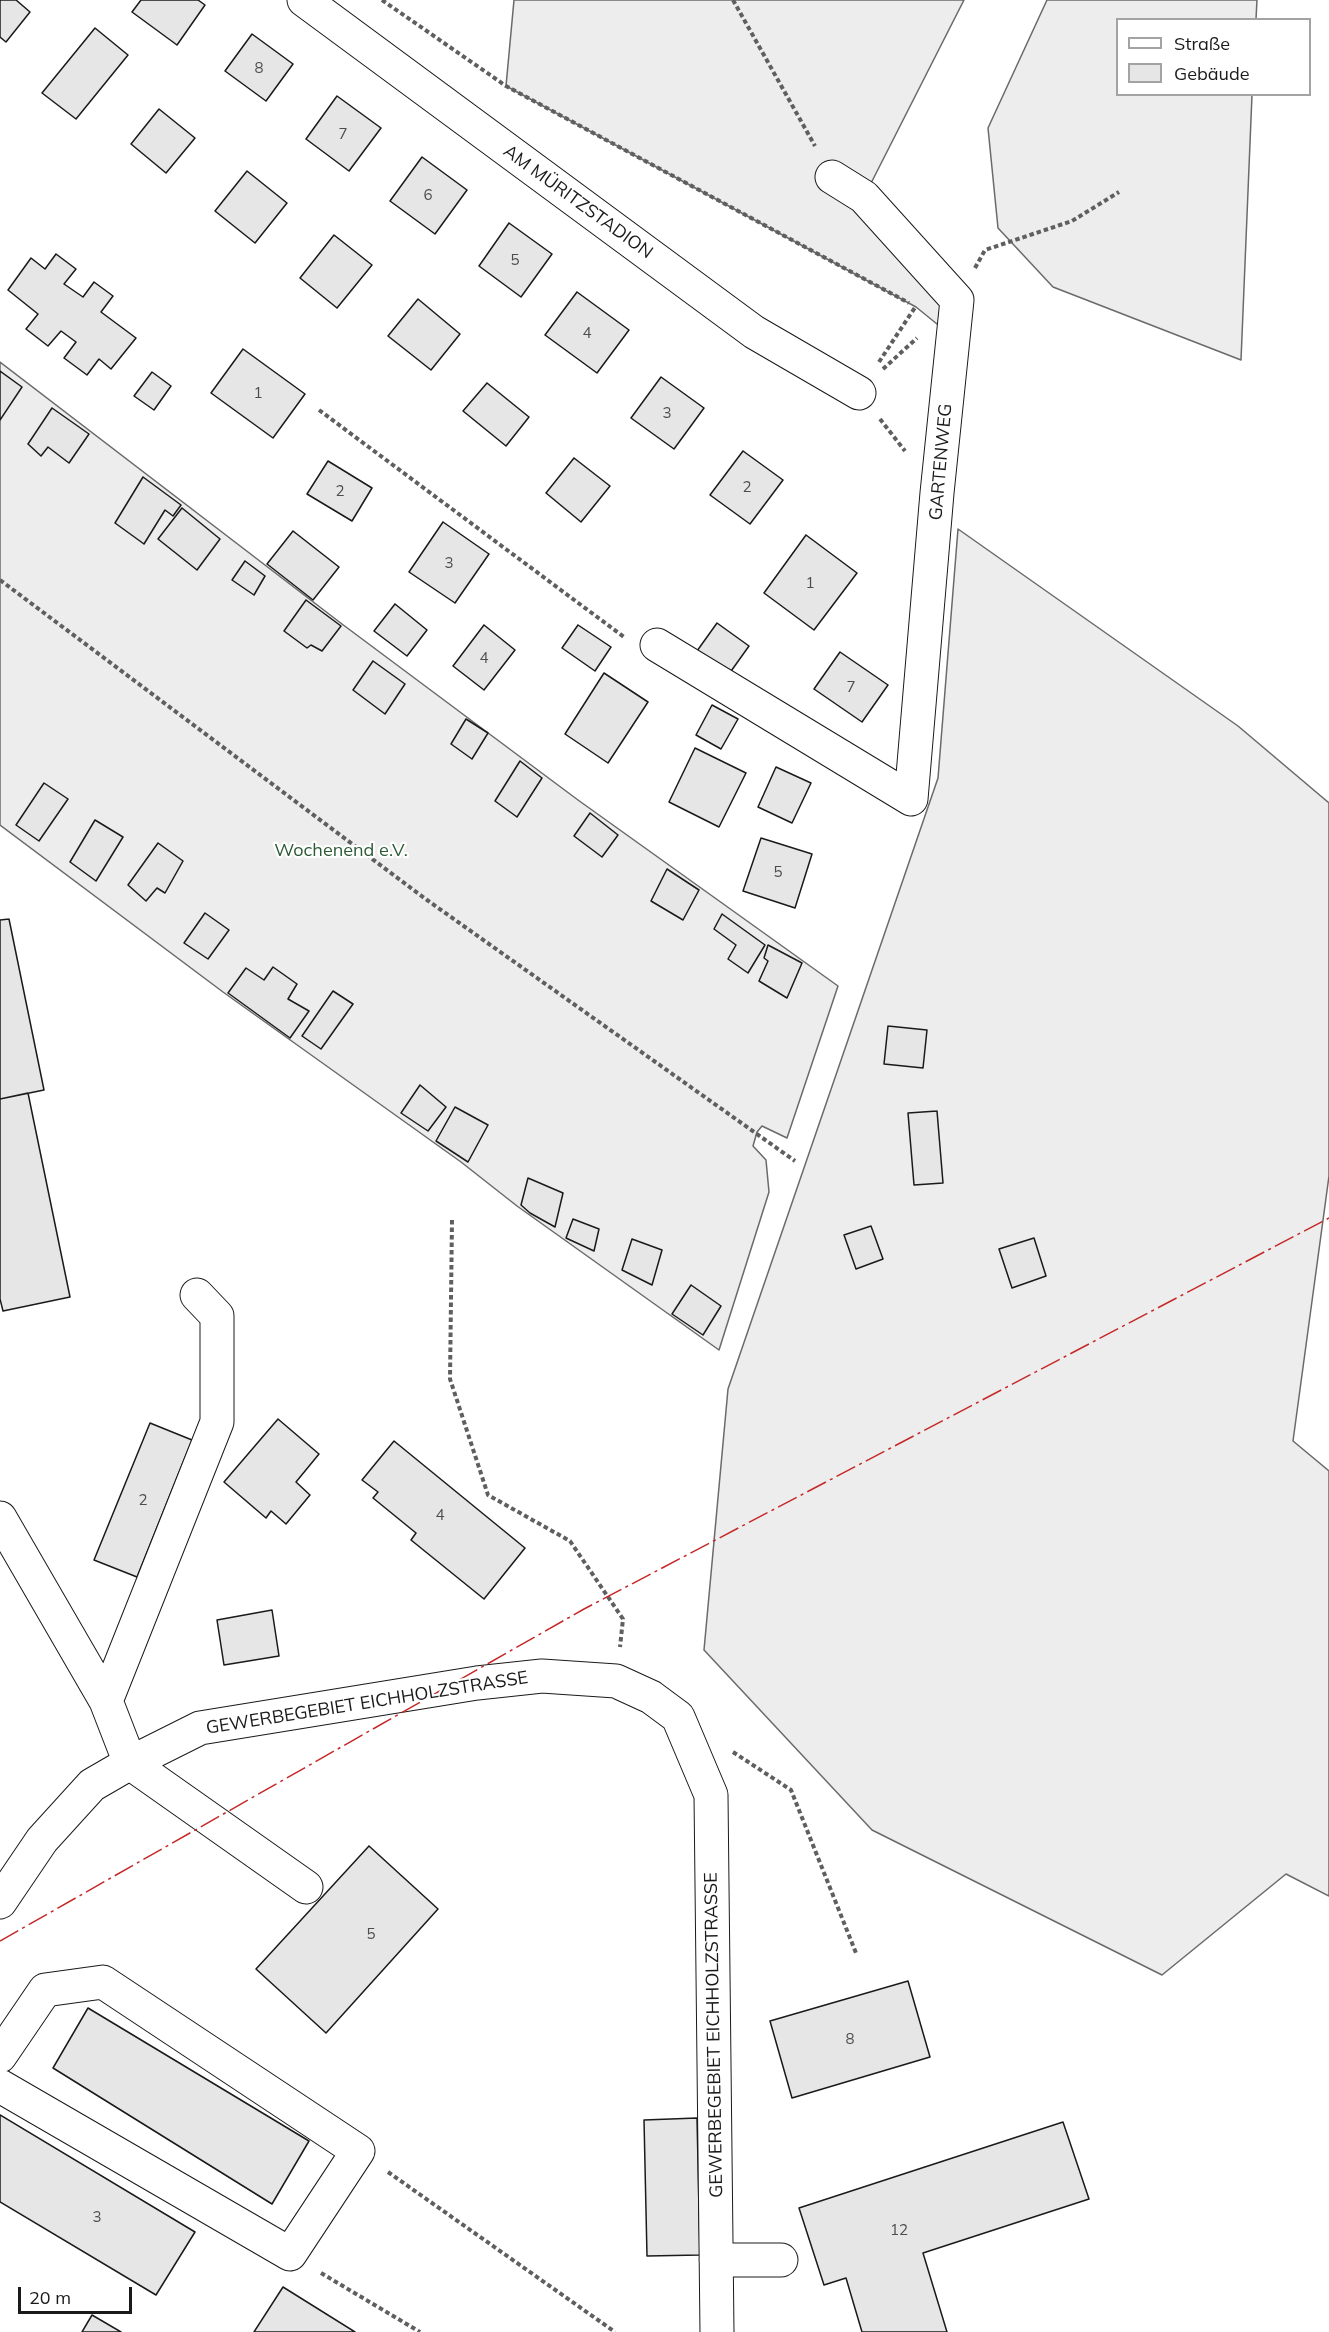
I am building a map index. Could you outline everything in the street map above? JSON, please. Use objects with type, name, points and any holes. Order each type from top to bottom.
[{"type":"street","name":"AM MÜRITZSTADION","points":[[304,0],[754,332],[859,393]]},
{"type":"street","name":"GARTENWEG","points":[[657,645],[911,799],[937,493],[957,300],[864,197],[832,177]]},
{"type":"street","points":[[106,1701],[217,1422],[218,1316],[197,1295]]},
{"type":"street","points":[[0,1518],[106,1701],[130,1763],[306,1887]]},
{"type":"street","name":"GEWERBEGEBIET EICHHOLZSTRASSE","points":[[0,1902],[42,1840],[92,1785],[200,1728],[477,1683],[543,1676],[616,1681],[651,1697],[678,1717],[711,1795],[717,2332]]},
{"type":"street","points":[[0,2056],[45,1990],[103,1982],[358,2151],[290,2254],[0,2086]]},
{"type":"street","points":[[716,2260],[781,2259]]},
{"type":"path","points":[[382,0],[506,86],[916,307],[859,393],[937,493]]},
{"type":"path","points":[[733,0],[832,177]]},
{"type":"path","points":[[319,410],[639,648],[657,645]]},
{"type":"path","points":[[0,580],[427,900],[795,1161]]},
{"type":"path","points":[[452,1220],[450,1379],[488,1495],[570,1541],[577,1550],[623,1619],[616,1681]]},
{"type":"path","points":[[725,1747],[791,1790],[856,1953]]},
{"type":"path","points":[[358,2151],[615,2332]]},
{"type":"path","points":[[290,2254],[420,2332]]},
{"type":"shaded area","points":[[514,0],[964,0],[864,197],[957,300],[953,337],[916,307],[506,86]]},
{"type":"shaded area","points":[[1047,0],[1257,0],[1256,18],[1116,18],[1116,96],[1252,96],[1241,360],[1053,287],[998,228],[988,128]]},
{"type":"shaded area","name":"Wochenend e.V.","points":[[0,362],[342,624],[578,800],[838,986],[787,1138],[762,1126],[757,1132],[753,1146],[766,1160],[769,1192],[719,1350],[223,992],[0,825]]},
{"type":"shaded area","points":[[958,529],[1238,726],[1329,803],[1329,1176],[1293,1441],[1329,1471],[1329,1896],[1286,1874],[1162,1975],[872,1830],[704,1650],[728,1389],[938,778]]},
{"type":"building","points":[[0,0],[16,0],[30,12],[6,42],[0,37]]},
{"type":"building","points":[[141,0],[198,0],[205,5],[177,45],[132,12]]},
{"type":"building","points":[[95,28],[128,55],[76,119],[42,93]]},
{"type":"building","points":[[252,34],[293,64],[266,101],[225,71]]},
{"type":"building","points":[[337,96],[381,128],[349,171],[306,139]]},
{"type":"building","points":[[159,109],[195,138],[166,173],[131,144]]},
{"type":"building","points":[[422,157],[467,190],[435,234],[390,201]]},
{"type":"building","points":[[247,171],[287,203],[255,243],[215,211]]},
{"type":"building","points":[[509,223],[552,254],[521,297],[479,266]]},
{"type":"building","points":[[334,235],[372,265],[337,308],[300,278]]},
{"type":"building","points":[[56,254],[76,269],[64,284],[83,297],[94,282],[113,296],[101,312],[136,338],[111,369],[99,359],[87,375],[64,358],[76,342],[61,331],[48,346],[26,329],[38,314],[8,290],[31,258],[45,269]]},
{"type":"building","points":[[577,292],[629,330],[597,373],[545,335]]},
{"type":"building","points":[[418,299],[460,334],[431,370],[388,336]]},
{"type":"building","points":[[243,349],[305,394],[273,438],[211,393]]},
{"type":"building","points":[[0,371],[22,387],[0,420]]},
{"type":"building","points":[[152,372],[171,386],[154,410],[134,396]]},
{"type":"building","points":[[661,377],[704,408],[674,449],[631,418]]},
{"type":"building","points":[[487,383],[529,417],[506,446],[463,411]]},
{"type":"building","points":[[52,408],[89,434],[69,463],[48,447],[41,456],[28,444]]},
{"type":"building","points":[[743,451],[783,480],[750,524],[710,495]]},
{"type":"building","points":[[574,458],[610,486],[581,522],[546,493]]},
{"type":"building","points":[[328,461],[372,488],[352,521],[307,494]]},
{"type":"building","points":[[143,477],[181,505],[173,516],[165,510],[144,544],[115,523]]},
{"type":"building","points":[[182,508],[220,539],[197,570],[158,539]]},
{"type":"building","points":[[443,522],[489,554],[455,603],[409,572]]},
{"type":"building","points":[[293,531],[339,567],[313,600],[267,564]]},
{"type":"building","points":[[806,535],[857,573],[814,630],[764,593]]},
{"type":"building","points":[[245,561],[265,576],[254,595],[232,580]]},
{"type":"building","points":[[306,600],[341,626],[322,651],[311,645],[307,648],[284,631]]},
{"type":"building","points":[[395,604],[427,630],[407,656],[374,631]]},
{"type":"building","points":[[717,623],[749,646],[729,674],[697,651]]},
{"type":"building","points":[[484,625],[515,650],[484,690],[453,666]]},
{"type":"building","points":[[578,625],[611,647],[595,671],[562,648]]},
{"type":"building","points":[[840,652],[888,685],[862,722],[814,689]]},
{"type":"building","points":[[373,661],[405,684],[385,714],[353,690]]},
{"type":"building","points":[[604,673],[648,702],[608,763],[565,734]]},
{"type":"building","points":[[712,705],[738,719],[721,749],[696,735]]},
{"type":"building","points":[[466,719],[488,733],[472,759],[451,744]]},
{"type":"building","points":[[695,748],[746,773],[719,827],[669,802]]},
{"type":"building","points":[[520,761],[542,778],[517,817],[495,801]]},
{"type":"building","points":[[776,767],[811,783],[792,823],[758,807]]},
{"type":"building","points":[[44,783],[68,799],[39,841],[16,825]]},
{"type":"building","points":[[590,813],[618,835],[602,857],[574,836]]},
{"type":"building","points":[[95,820],[123,837],[96,881],[70,862]]},
{"type":"building","points":[[761,838],[812,854],[795,908],[743,891]]},
{"type":"building","points":[[158,843],[183,861],[165,893],[157,888],[146,901],[128,885]]},
{"type":"building","points":[[667,869],[699,890],[683,920],[651,901]]},
{"type":"building","points":[[205,913],[229,930],[208,959],[184,943]]},
{"type":"building","points":[[722,914],[765,945],[748,973],[728,959],[736,945],[714,929]]},
{"type":"building","points":[[9,919],[44,1090],[0,1099],[0,920]]},
{"type":"building","points":[[768,945],[802,963],[787,998],[759,981],[768,961],[764,958]]},
{"type":"building","points":[[273,967],[297,984],[288,999],[309,1011],[290,1038],[228,993],[246,968],[264,980]]},
{"type":"building","points":[[333,991],[353,1004],[321,1049],[302,1036]]},
{"type":"building","points":[[888,1026],[927,1030],[923,1068],[884,1064]]},
{"type":"building","points":[[420,1085],[446,1107],[428,1131],[401,1113]]},
{"type":"building","points":[[28,1093],[70,1297],[3,1311],[0,1299],[0,1099]]},
{"type":"building","points":[[455,1107],[488,1125],[468,1162],[436,1141]]},
{"type":"building","points":[[937,1111],[943,1183],[914,1185],[908,1113]]},
{"type":"building","points":[[528,1178],[563,1193],[555,1227],[530,1213],[521,1205]]},
{"type":"building","points":[[573,1219],[599,1229],[594,1251],[566,1238]]},
{"type":"building","points":[[871,1226],[883,1259],[856,1269],[844,1235]]},
{"type":"building","points":[[1034,1238],[1046,1276],[1012,1288],[999,1249]]},
{"type":"building","points":[[632,1239],[662,1250],[652,1285],[622,1270]]},
{"type":"building","points":[[691,1285],[721,1306],[703,1335],[672,1314]]},
{"type":"building","points":[[278,1419],[319,1454],[296,1482],[310,1495],[286,1524],[271,1511],[266,1518],[224,1482]]},
{"type":"building","points":[[150,1423],[192,1440],[137,1577],[94,1560]]},
{"type":"building","points":[[394,1441],[525,1548],[484,1599],[411,1540],[416,1533],[373,1498],[378,1492],[362,1480]]},
{"type":"building","points":[[272,1610],[279,1656],[224,1665],[217,1620]]},
{"type":"building","points":[[369,1846],[438,1909],[326,2033],[256,1969]]},
{"type":"building","points":[[908,1981],[930,2057],[792,2098],[770,2021]]},
{"type":"building","points":[[88,2008],[309,2141],[272,2204],[53,2068]]},
{"type":"building","points":[[0,2115],[195,2232],[156,2295],[0,2202]]},
{"type":"building","points":[[697,2118],[700,2255],[647,2256],[644,2120]]},
{"type":"building","points":[[1063,2122],[1089,2199],[923,2253],[947,2332],[862,2332],[846,2278],[824,2285],[799,2208]]},
{"type":"building","points":[[283,2287],[355,2332],[254,2332]]},
{"type":"building","points":[[92,2315],[121,2332],[82,2332]]},
{"type":"power","points":[[0,1941],[584,1609],[1329,1218]]}]
